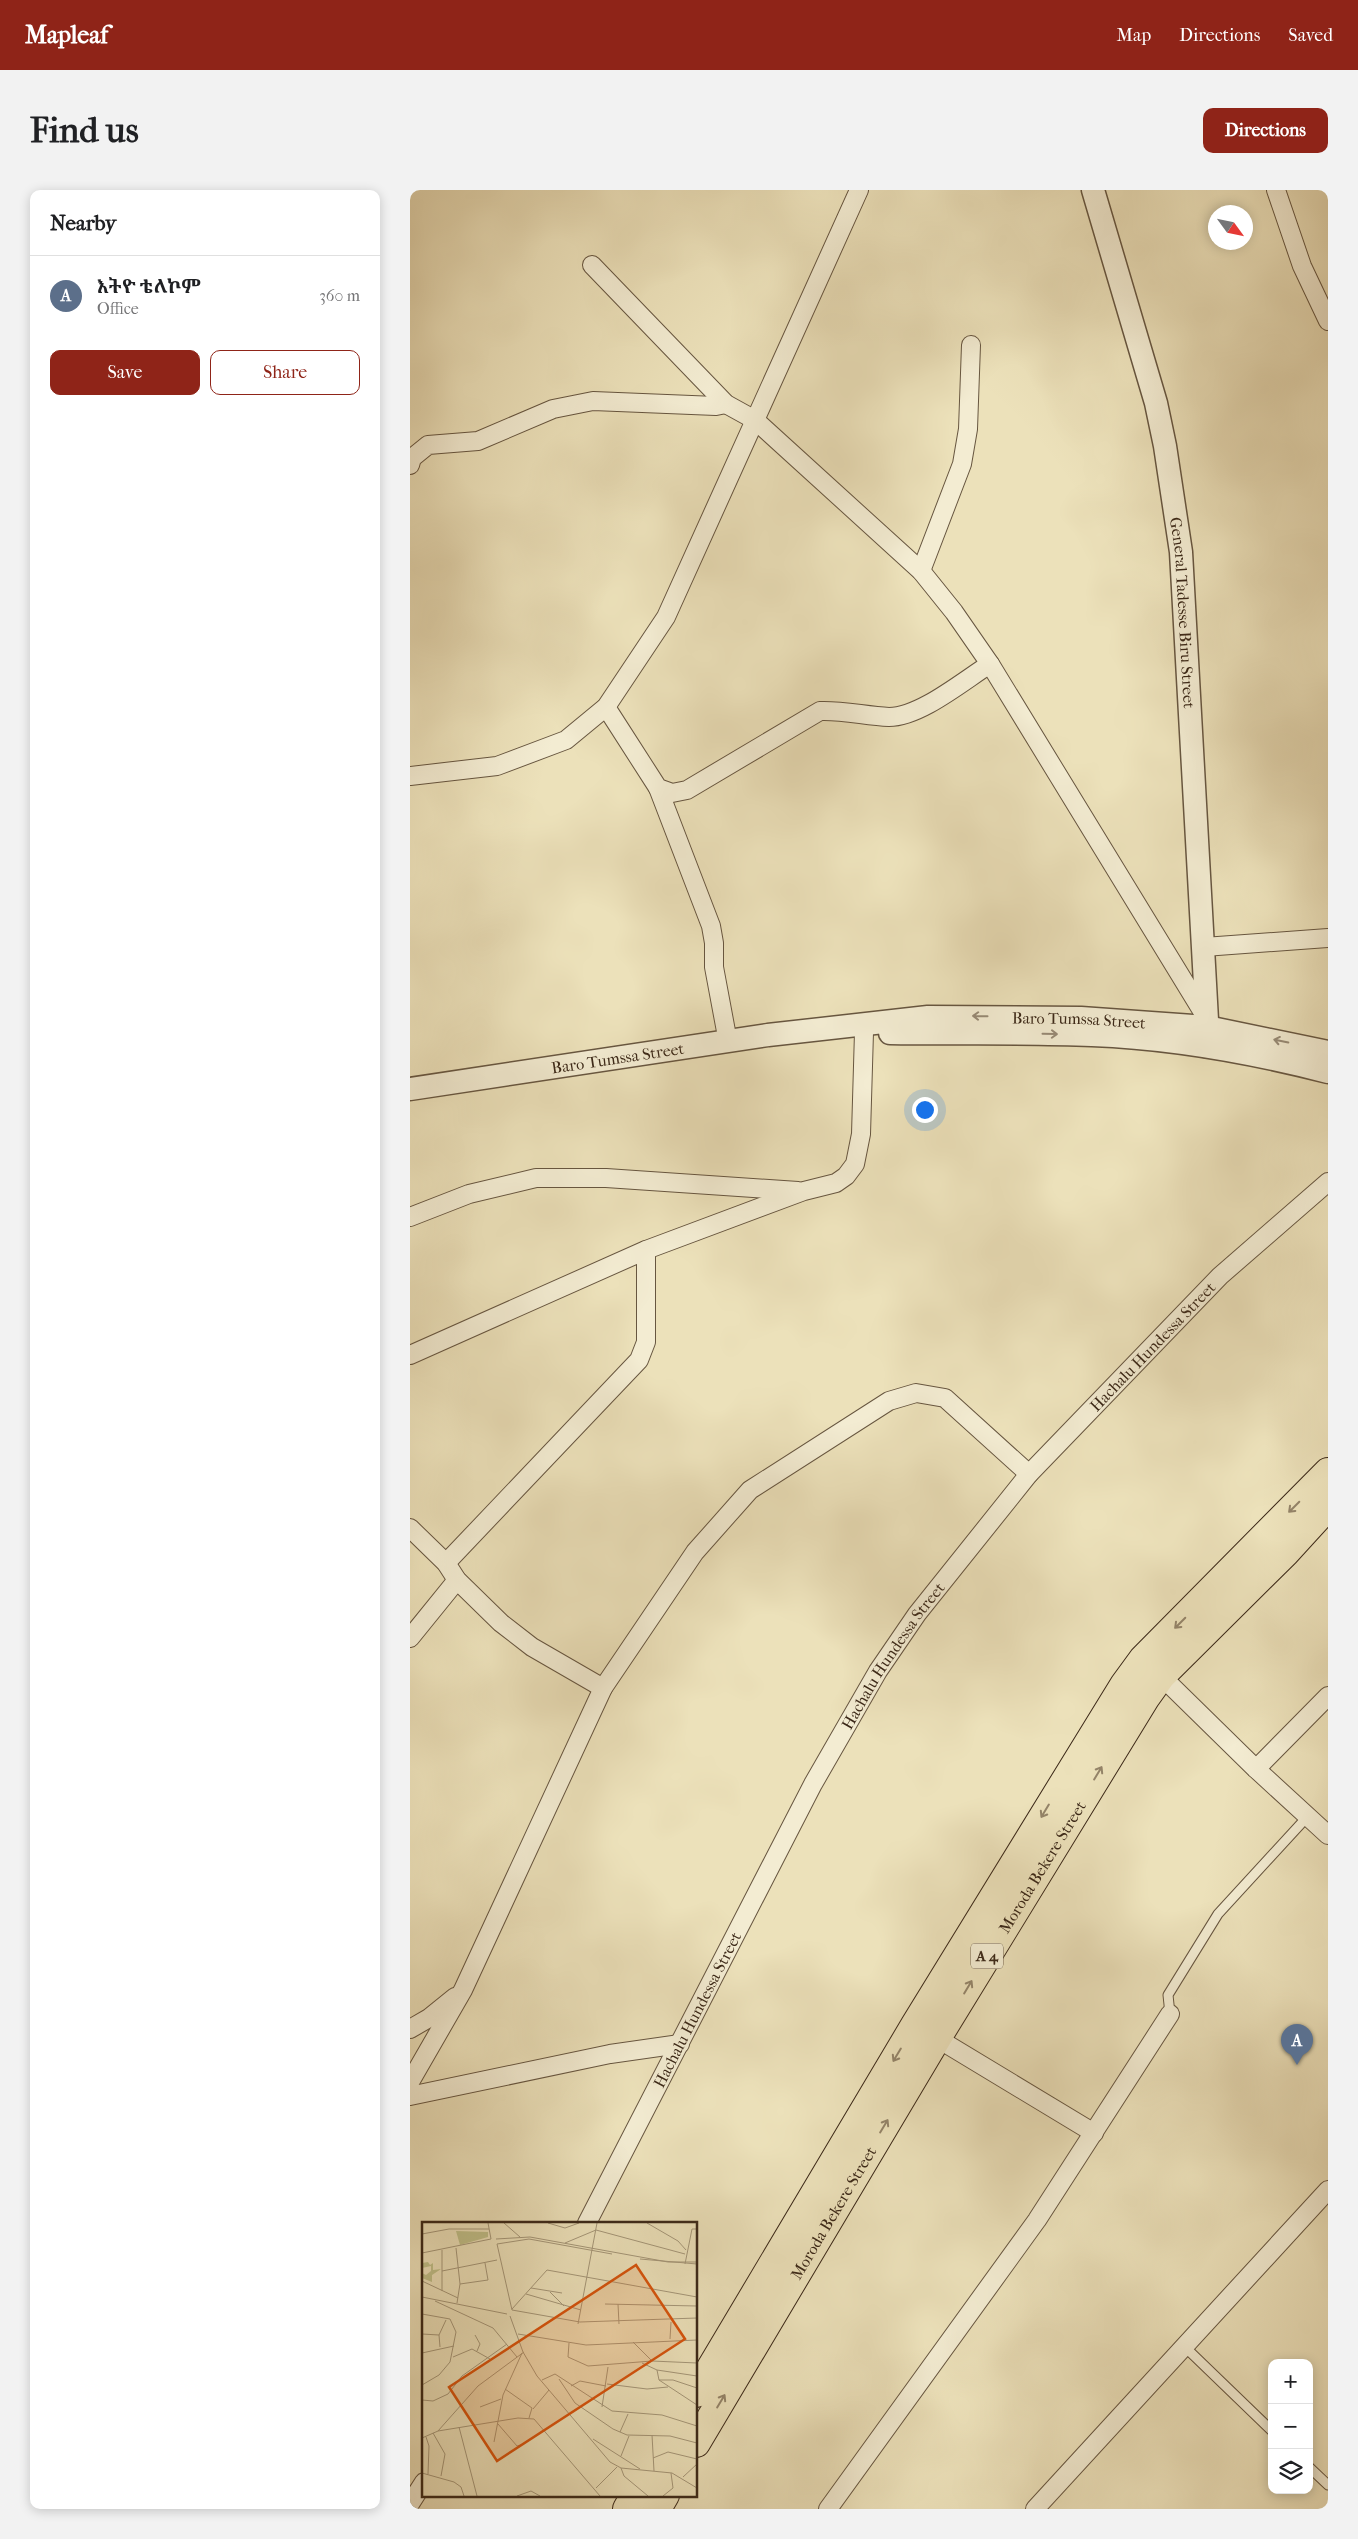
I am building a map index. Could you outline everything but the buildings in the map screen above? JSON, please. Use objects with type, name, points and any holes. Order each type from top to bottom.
[{"type":"highway","name":"Moroda Bekere Street","points":[[698,2390],[926,2032],[1132,1718],[1152,1668],[1328,1472]]},
{"type":"highway","name":"Moroda Bekere Street","points":[[1152,1668],[1285,1553],[1328,1506]]},
{"type":"highway","name":"Moroda Bekere Street","points":[[698,2439],[926,2032]]},
{"type":"highway","points":[[627,2509],[634,2496]]},
{"type":"highway","points":[[657,2509],[664,2496]]},
{"type":"street","points":[[410,776],[497,766],[566,740],[606,707],[666,617],[859,190]]},
{"type":"street","name":"General Tadesse Biru Street","points":[[1093,190],[1156,403],[1166,446],[1181,552],[1204,947],[1207,1031]]},
{"type":"street","points":[[1276,190],[1302,266],[1328,321]]},
{"type":"street","points":[[592,265],[726,404],[755,420],[921,571],[954,612],[990,664],[1207,1031]]},
{"type":"street","points":[[921,571],[962,464],[968,429],[971,345]]},
{"type":"street","points":[[410,465],[412,458],[428,445],[478,441],[552,409],[593,401],[707,406],[726,404]]},
{"type":"street","points":[[658,788],[672,794],[687,790],[820,711],[833,710],[889,717],[909,715],[990,664]]},
{"type":"street","points":[[606,707],[658,788],[711,926],[714,943],[714,967],[728,1042]]},
{"type":"street","points":[[1204,947],[1328,938]]},
{"type":"street","name":"Baro Tumssa Street","points":[[410,1089],[728,1042],[928,1017],[1081,1018],[1207,1031],[1328,1052]]},
{"type":"street","name":"Baro Tumssa Street","points":[[827,1030],[1093,1035],[1207,1031],[1236,1050],[1328,1072]]},
{"type":"street","points":[[410,1354],[646,1250],[804,1191],[836,1183],[846,1176],[855,1164],[861,1134],[864,1032]]},
{"type":"street","points":[[410,1217],[470,1194],[536,1178],[606,1178],[804,1191]]},
{"type":"street","name":"Hachalu Hundessa Street","points":[[588,2222],[813,1784],[878,1671],[917,1614],[1029,1474],[1220,1276],[1328,1182]]},
{"type":"street","points":[[446,1563],[639,1360],[646,1342],[646,1250]]},
{"type":"street","points":[[410,2082],[463,1990],[604,1688],[695,1552],[750,1490],[888,1401],[916,1393],[944,1398],[1029,1474]]},
{"type":"street","points":[[410,1528],[446,1563],[457,1580],[501,1623],[532,1648],[604,1688]]},
{"type":"street","points":[[410,1638],[457,1580]]},
{"type":"street","points":[[1152,1668],[1256,1769],[1328,1835]]},
{"type":"street","points":[[1256,1769],[1328,1696]]},
{"type":"street","points":[[410,2029],[429,2018],[463,1990]]},
{"type":"street","points":[[828,2509],[1037,2220],[1170,2014]]},
{"type":"street","points":[[926,2032],[1094,2133]]},
{"type":"street","points":[[410,2096],[610,2054],[680,2044]]},
{"type":"street","points":[[1035,2509],[1328,2190]]},
{"type":"street","points":[[410,2504],[422,2485]]},
{"type":"lane","points":[[1170,2014],[1168,1995],[1218,1914],[1308,1816]]},
{"type":"lane","points":[[1185,2347],[1268,2427]]},
{"type":"lane","points":[[1313,2471],[1328,2485]]},
{"type":"place","name":"እትዮ ቴለኮም","points":[[1297,2065]]}]
